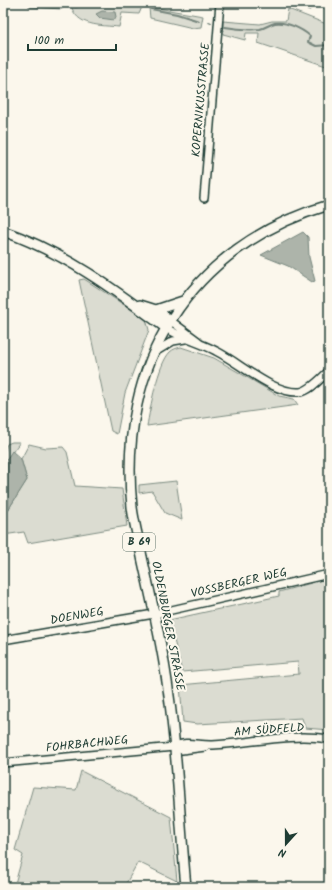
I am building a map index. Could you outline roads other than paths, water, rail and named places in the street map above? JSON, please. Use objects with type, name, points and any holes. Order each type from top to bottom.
[{"type":"main road","name":"B 69","points":[[169,324],[183,301],[212,268],[243,244],[286,220],[329,205]]},
{"type":"main road","points":[[3,231],[58,254],[169,324]]},
{"type":"main road","points":[[156,310],[183,301]]},
{"type":"main road","points":[[135,303],[156,310],[169,324]]},
{"type":"main road","name":"OLDENBURGER STRASSE","points":[[169,324],[155,352],[137,403],[131,441],[130,464],[132,510],[165,669],[174,747],[186,887]]},
{"type":"street","name":"KOPERNIKUSSTRASSE","points":[[204,198],[220,3]]},
{"type":"street","points":[[169,324],[185,339],[205,345]]},
{"type":"street","points":[[169,324],[281,390],[301,392],[329,371]]},
{"type":"street","points":[[155,352],[173,342],[185,339]]},
{"type":"street","name":"VOSSBERGER WEG","points":[[154,614],[329,574]]},
{"type":"street","name":"DOENWEG","points":[[3,640],[154,614]]},
{"type":"street","name":"AM SÜDFELD","points":[[174,747],[181,743],[211,745],[307,737],[329,740]]},
{"type":"street","name":"FOHRBACHWEG","points":[[3,763],[174,747]]},
{"type":"waterway","points":[[37,3],[60,6]]},
{"type":"waterway","points":[[75,7],[91,3]]},
{"type":"waterway","points":[[126,3],[138,7]]},
{"type":"waterway","points":[[151,9],[177,14],[199,21]]},
{"type":"waterway","points":[[225,27],[260,29],[275,23],[284,23],[294,26],[307,33],[310,36],[308,42],[316,46],[329,45]]}]
